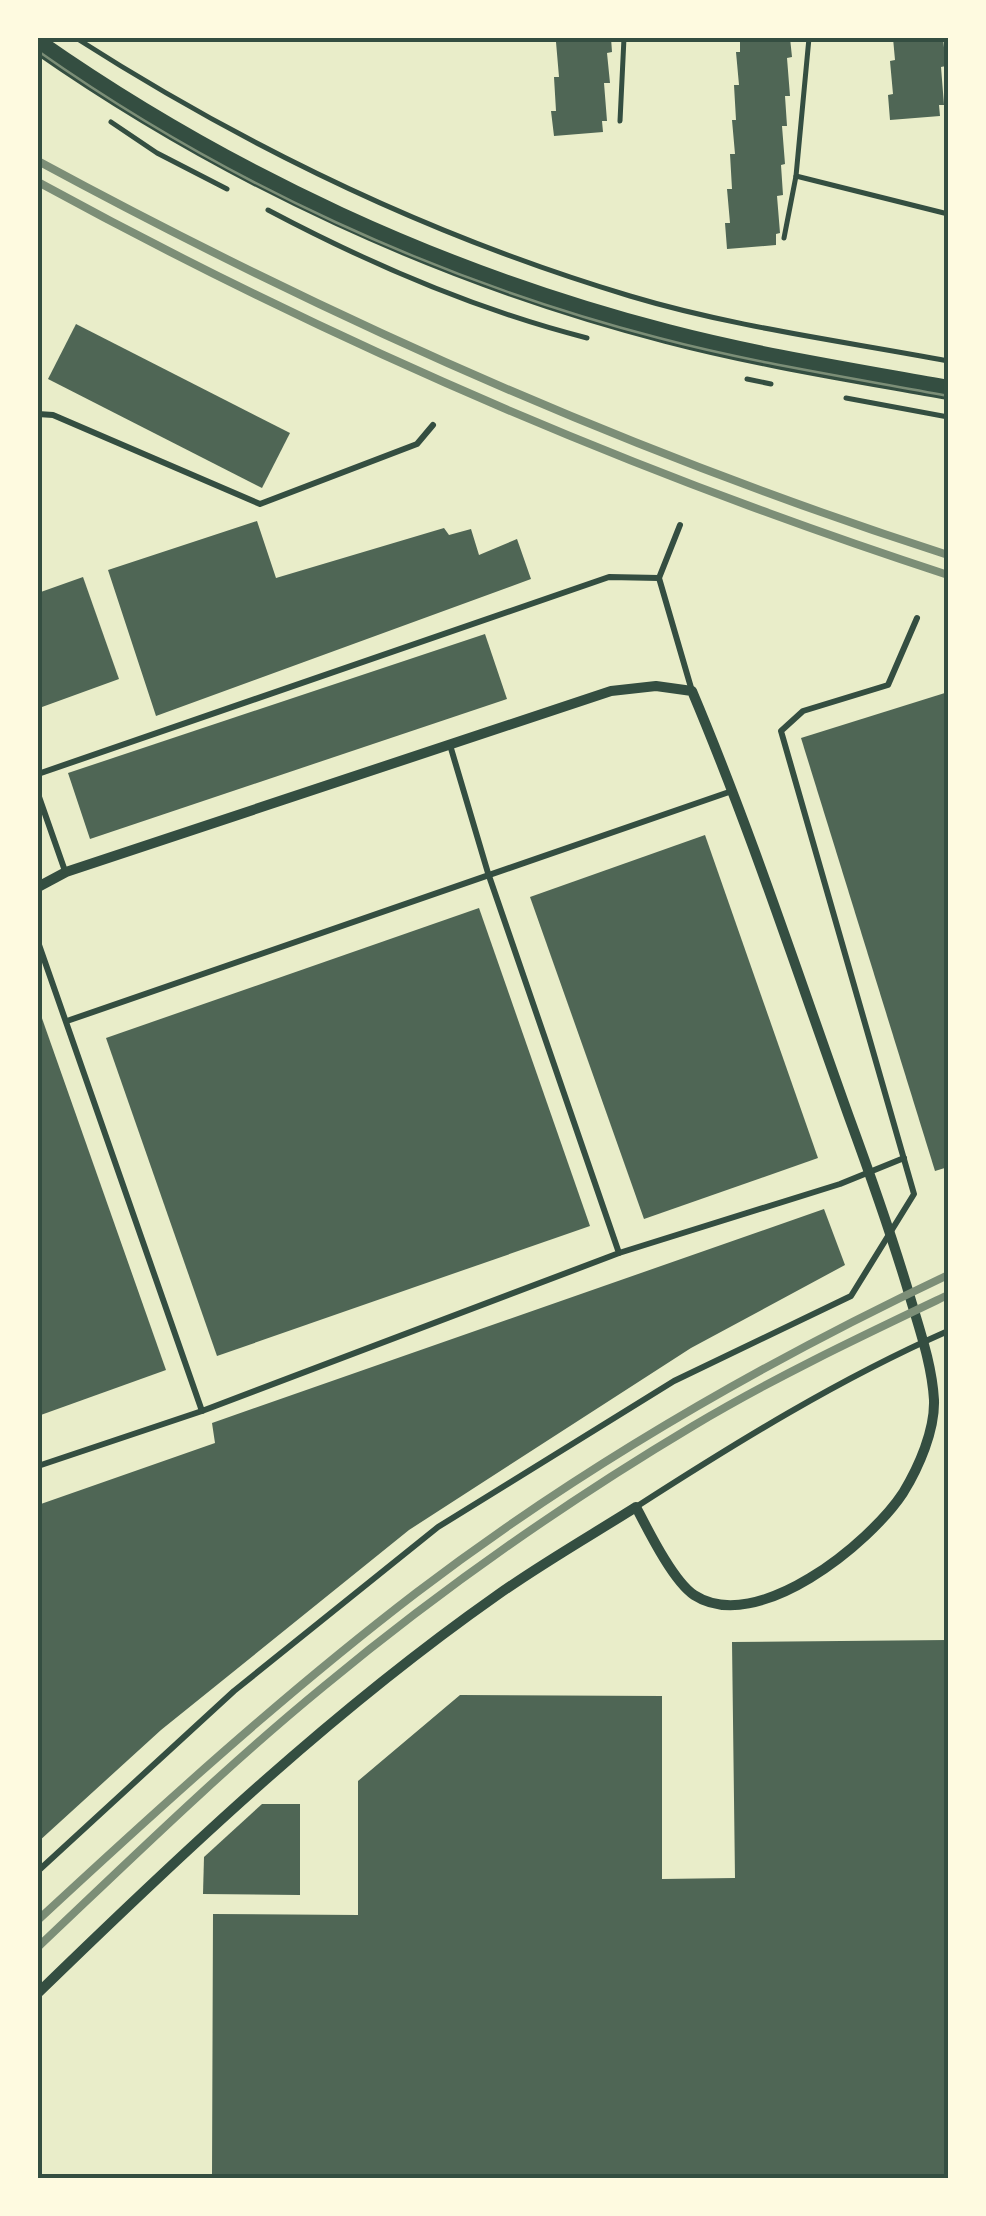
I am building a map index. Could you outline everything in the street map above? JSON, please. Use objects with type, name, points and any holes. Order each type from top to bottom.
[{"type":"main road","points":[[38,44],[131,105],[259,177],[352,222],[496,281],[664,334],[759,356],[948,390]]},
{"type":"street","points":[[38,887],[66,872],[610,691],[656,686],[692,691],[734,790],[888,1226],[928,1358],[934,1403],[925,1448],[903,1492],[874,1528],[826,1569],[771,1597],[717,1604],[692,1594],[656,1548],[636,1506],[498,1594],[405,1664],[278,1772],[38,1993]]},
{"type":"lane","points":[[38,414],[53,416],[260,504],[417,444],[433,425]]},
{"type":"lane","points":[[680,525],[660,578],[692,691]]},
{"type":"lane","points":[[38,774],[608,577],[660,578]]},
{"type":"lane","points":[[38,1870],[234,1691],[438,1527],[674,1381],[851,1296],[914,1194],[781,731],[803,711],[888,685],[916,618]]},
{"type":"lane","points":[[450,745],[488,873],[619,1253]]},
{"type":"lane","points":[[68,1021],[734,790]]},
{"type":"lane","points":[[38,794],[66,872]]},
{"type":"lane","points":[[38,942],[202,1411]]},
{"type":"lane","points":[[38,1466],[202,1411],[619,1253],[840,1184],[904,1158]]},
{"type":"lane","points":[[636,1506],[824,1393],[948,1331]]},
{"type":"path","points":[[76,38],[145,82],[286,161],[474,244],[632,297],[768,328],[948,361]]},
{"type":"path","points":[[620,121],[624,38]]},
{"type":"path","points":[[784,238],[796,176],[809,38]]},
{"type":"path","points":[[796,176],[948,214]]},
{"type":"building","points":[[561,38],[611,38],[612,52],[607,53],[610,83],[604,83],[607,121],[602,121],[603,132],[554,136],[551,111],[556,111],[556,42],[561,42]]},
{"type":"building","points":[[790,38],[790,96],[785,96],[787,126],[782,126],[783,195],[777,196],[780,233],[776,234],[776,245],[727,249],[727,189],[732,189],[730,154],[735,154],[734,85],[739,85],[736,52],[740,52],[740,42]]},
{"type":"building","points":[[893,38],[943,38],[946,66],[941,67],[944,105],[939,105],[940,116],[890,120]]},
{"type":"building","points":[[76,324],[290,433],[262,488],[48,379]]},
{"type":"building","points":[[257,521],[276,578],[444,528],[449,535],[471,529],[479,555],[517,539],[531,579],[156,716],[108,570]]},
{"type":"building","points":[[83,577],[119,679],[42,707],[38,694],[38,593]]},
{"type":"building","points":[[485,634],[507,699],[90,839],[68,773]]},
{"type":"building","points":[[948,692],[948,1167],[935,1171],[801,738]]},
{"type":"building","points":[[705,835],[818,1158],[644,1219],[530,897]]},
{"type":"building","points":[[479,908],[590,1226],[217,1356],[106,1038]]},
{"type":"building","points":[[38,1007],[166,1370],[38,1416]]},
{"type":"building","points":[[824,1209],[845,1265],[691,1348],[409,1530],[161,1730],[38,1842],[38,1505],[215,1443],[212,1423]]},
{"type":"building","points":[[948,1640],[948,2178],[212,2178],[213,1914],[358,1915],[358,1781],[460,1695],[662,1696],[662,1879],[735,1878],[732,1642]]},
{"type":"building","points":[[262,1804],[300,1804],[300,1895],[203,1894],[204,1857]]},
{"type":"tram line","points":[[38,51],[109,99],[258,184],[415,257],[495,288],[695,347],[948,396]]},
{"type":"railway","points":[[38,161],[258,275],[484,379],[714,473],[948,555]]},
{"type":"railway","points":[[38,182],[258,296],[484,399],[714,493],[948,575]]},
{"type":"railway","points":[[38,1920],[270,1711],[478,1547],[607,1461],[741,1381],[948,1275]]},
{"type":"railway","points":[[38,1947],[286,1718],[367,1651],[503,1549],[724,1408],[948,1295]]}]
